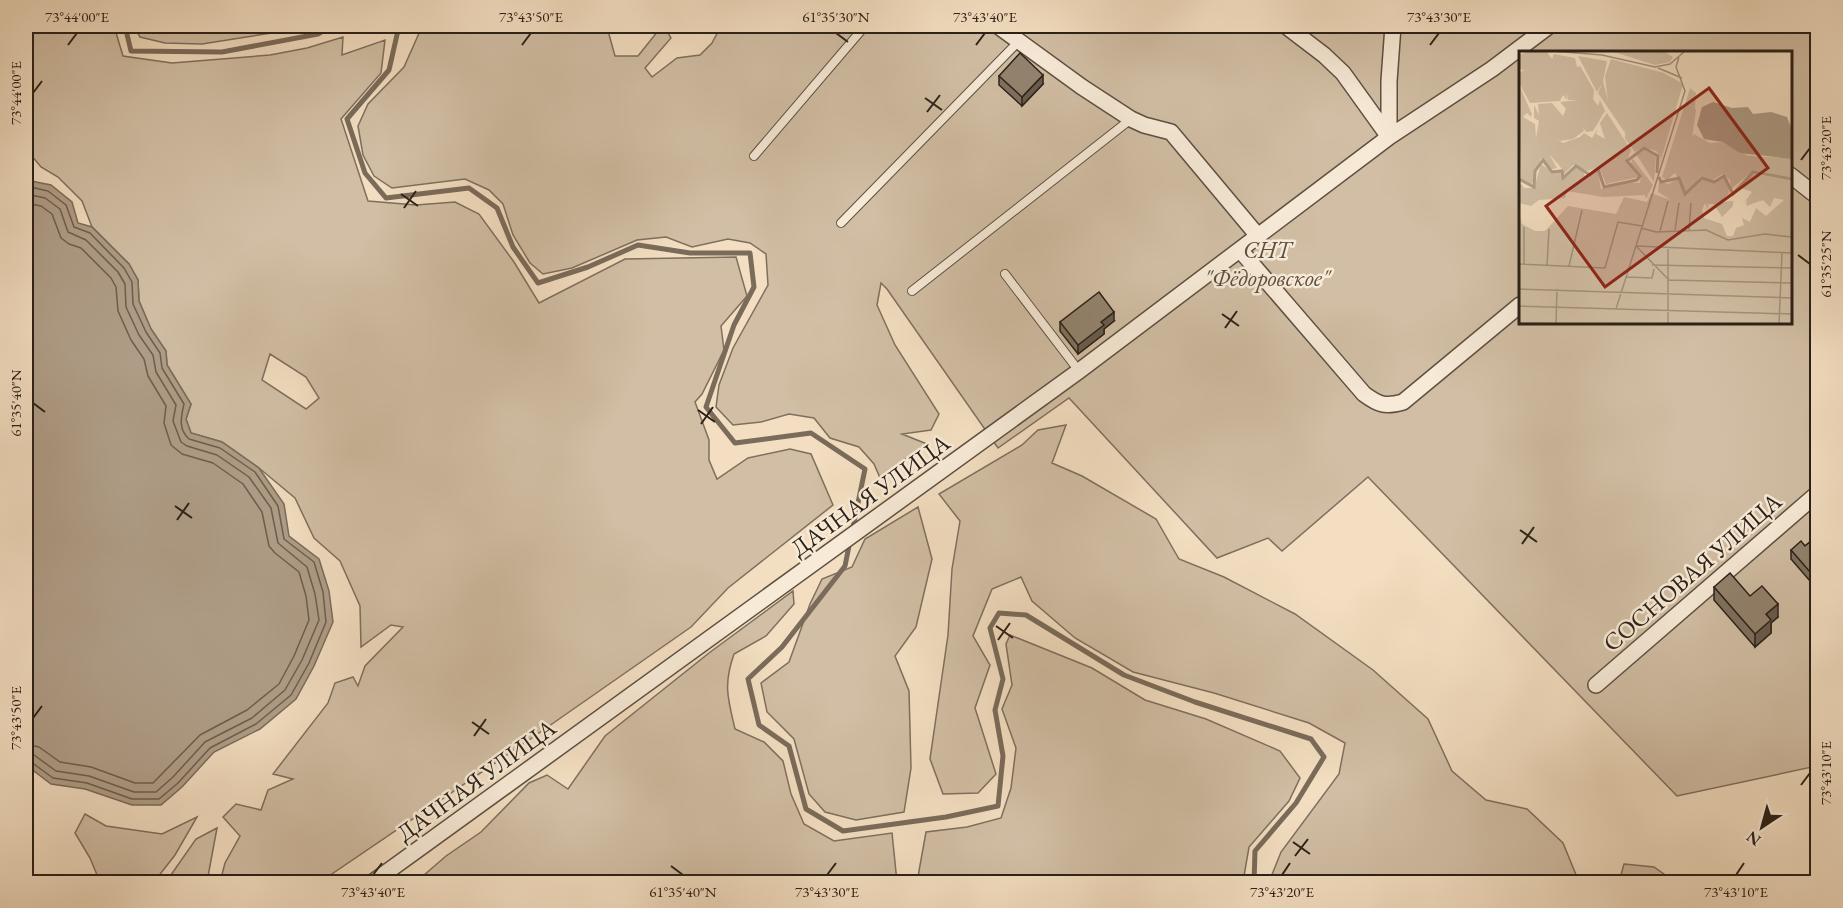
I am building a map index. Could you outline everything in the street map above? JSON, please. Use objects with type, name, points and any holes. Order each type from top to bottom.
[{"type":"street","points":[[998,26],[1082,87],[1131,119],[1171,132],[1258,236]]},
{"type":"street","points":[[1286,26],[1324,55],[1343,73],[1389,137]]},
{"type":"street","points":[[1389,137],[1389,81],[1393,26]]},
{"type":"street","name":"ДАЧНАЯ УЛИЦА","points":[[373,882],[1079,371],[1389,137],[1492,69],[1549,26]]},
{"type":"street","points":[[1792,176],[1818,197]]},
{"type":"street","points":[[1240,250],[1364,394],[1377,404],[1391,405],[1403,402],[1519,308]]},
{"type":"street","name":"СОСНОВАЯ УЛИЦА","points":[[1596,685],[1818,493]]},
{"type":"lane","points":[[754,156],[865,26]]},
{"type":"lane","points":[[841,223],[1019,40]]},
{"type":"lane","points":[[912,291],[1131,119]]},
{"type":"lane","points":[[1005,273],[1079,371]]},
{"type":"green space","points":[[26,26],[114,26],[123,56],[172,63],[270,55],[307,48],[343,37],[342,55],[385,40],[381,73],[341,119],[368,201],[416,205],[455,202],[479,214],[514,262],[539,303],[625,259],[736,257],[747,296],[721,326],[724,350],[702,394],[695,402],[709,440],[709,460],[717,479],[748,458],[790,449],[811,454],[833,505],[728,588],[691,627],[320,882],[220,882],[225,863],[240,836],[223,817],[236,804],[261,810],[268,790],[293,779],[273,774],[328,703],[335,683],[353,677],[358,686],[365,666],[403,627],[391,625],[361,647],[360,606],[340,561],[314,538],[295,498],[259,468],[222,442],[191,433],[186,419],[191,404],[167,365],[166,351],[151,329],[139,301],[138,280],[129,264],[92,227],[82,201],[58,177],[41,167],[26,149]],"holes":[[[270,354],[306,377],[319,398],[306,409],[262,380]]]},
{"type":"green space","points":[[134,26],[306,26],[202,44],[165,43],[140,37]]},
{"type":"green space","name":"СНТ \"Фёдоровское\"","points":[[433,26],[607,27],[615,56],[638,56],[664,26],[671,38],[645,68],[652,77],[677,58],[700,55],[712,43],[721,26],[1817,26],[1817,766],[1677,796],[1368,477],[1282,551],[1268,538],[1217,558],[1069,398],[998,448],[881,283],[877,305],[895,345],[939,414],[931,430],[902,434],[927,444],[901,462],[881,480],[874,464],[859,447],[830,438],[814,418],[789,414],[761,422],[733,425],[716,407],[719,385],[733,348],[768,285],[766,254],[750,243],[728,239],[692,247],[666,237],[637,240],[572,268],[543,274],[530,263],[513,235],[503,204],[489,190],[465,179],[392,188],[374,176],[363,155],[358,126],[368,104],[404,67],[420,31]]},
{"type":"green space","points":[[1066,425],[1052,463],[1082,476],[1156,519],[1179,559],[1224,577],[1295,614],[1373,670],[1428,719],[1452,771],[1486,800],[1527,809],[1563,843],[1579,882],[1269,882],[1281,852],[1339,774],[1345,743],[1309,723],[1214,693],[1133,672],[1075,638],[1032,601],[1021,577],[992,589],[973,636],[990,665],[975,708],[996,774],[978,793],[943,794],[930,759],[948,635],[952,569],[960,521],[939,494],[1022,445],[1038,430]]},
{"type":"green space","points":[[918,507],[932,559],[916,627],[895,656],[909,691],[911,768],[904,812],[856,820],[825,812],[809,794],[794,739],[767,712],[761,683],[789,662],[810,604],[822,579],[852,567],[865,539]]},
{"type":"green space","points":[[793,591],[794,604],[766,636],[734,654],[728,683],[735,729],[764,742],[783,761],[791,794],[804,824],[834,841],[892,833],[897,882],[416,882],[446,856],[481,832],[529,783],[547,775],[568,789],[605,736],[709,653]]},
{"type":"green space","points":[[1010,635],[1092,668],[1145,700],[1206,719],[1280,751],[1300,778],[1289,801],[1249,847],[1243,882],[917,882],[926,832],[967,827],[1001,818],[1011,788],[1016,748],[1002,709],[1012,685],[1006,644]]},
{"type":"green space","points":[[85,814],[106,826],[162,834],[197,817],[175,855],[154,882],[100,882],[90,858],[75,833]]},
{"type":"green space","points":[[217,828],[207,882],[166,882],[196,839]]},
{"type":"green space","points":[[1624,864],[1654,867],[1675,882],[1619,882]]},
{"type":"water","points":[[26,180],[51,185],[72,202],[78,223],[92,227],[129,264],[138,280],[139,301],[151,329],[166,351],[167,365],[191,404],[186,419],[191,433],[222,442],[259,468],[284,504],[289,536],[319,559],[329,591],[333,622],[314,666],[296,699],[260,729],[214,752],[182,787],[161,805],[132,805],[85,789],[51,784],[26,765]]},
{"type":"building","points":[[1020,53],[1043,75],[1022,97],[999,76]]},
{"type":"building","points":[[1099,292],[1114,312],[1101,322],[1104,325],[1078,345],[1060,322]]},
{"type":"building","points":[[1818,535],[1818,565],[1810,572],[1791,550],[1801,541],[1805,546]]},
{"type":"building","points":[[1730,573],[1750,596],[1762,586],[1778,604],[1766,614],[1771,620],[1755,634],[1714,587]]},
{"type":"building","points":[[1818,577],[1818,589],[1811,582]]},
{"type":"waterway","points":[[125,26],[131,51],[222,52],[318,34],[331,26]]},
{"type":"waterway","points":[[399,26],[389,70],[347,119],[365,173],[386,198],[469,188],[497,208],[513,247],[538,283],[588,267],[638,245],[690,253],[750,253],[754,287],[734,325],[706,407],[735,443],[811,433],[865,469],[852,532]]},
{"type":"waterway","points":[[850,541],[845,566],[782,647],[748,679],[759,725],[789,746],[806,809],[843,831],[946,817],[998,806],[1003,756],[995,710],[1003,679],[990,628],[999,613],[1026,615],[1124,675],[1195,702],[1311,739],[1324,757],[1296,803],[1255,851],[1254,882]]}]
